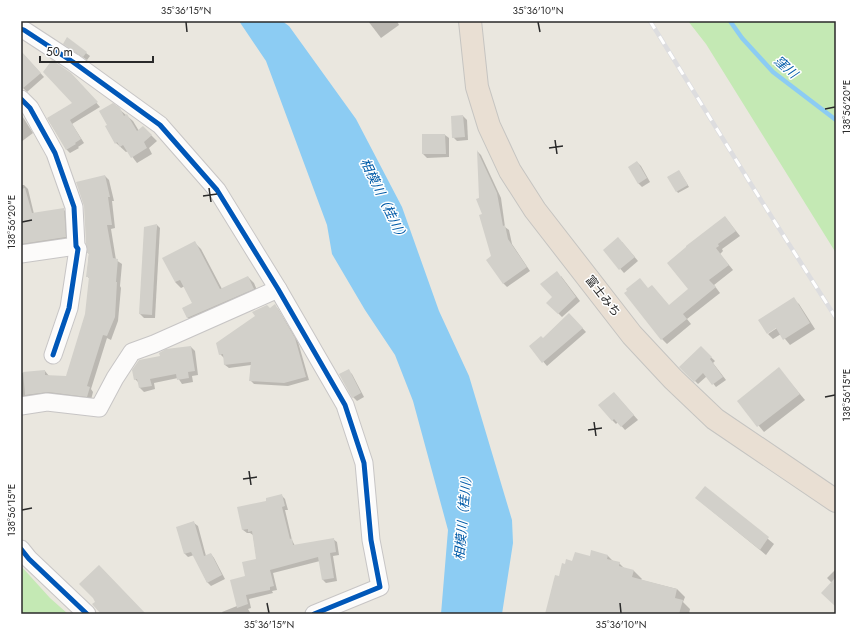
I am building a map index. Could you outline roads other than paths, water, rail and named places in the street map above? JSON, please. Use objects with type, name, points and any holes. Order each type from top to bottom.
[{"type":"highway","name":"富士みち","points":[[470,21],[477,87],[489,126],[510,171],[535,210],[632,335],[673,379],[715,419],[836,501]]},
{"type":"street","points":[[21,29],[73,62],[160,124],[217,190],[278,288],[345,405],[364,463],[371,540],[380,587],[314,614]]},
{"type":"street","points":[[21,99],[30,108],[55,153],[74,207],[76,246],[78,249],[69,308],[53,355]]},
{"type":"street","points":[[21,254],[76,246]]},
{"type":"street","points":[[21,406],[47,402],[99,408],[115,378],[132,352],[154,344],[278,288]]},
{"type":"street","points":[[21,549],[29,559],[87,614]]},
{"type":"water","name":"相模川（桂川）","points":[[239,21],[282,21],[289,26],[356,119],[402,207],[439,311],[469,376],[512,520],[513,543],[502,614],[441,614],[448,530],[413,401],[395,355],[365,310],[332,254],[327,225],[266,61]]},
{"type":"waterway","name":"窪川","points":[[730,21],[742,38],[773,72],[836,120]]},
{"type":"railway","points":[[650,21],[836,318]]}]
